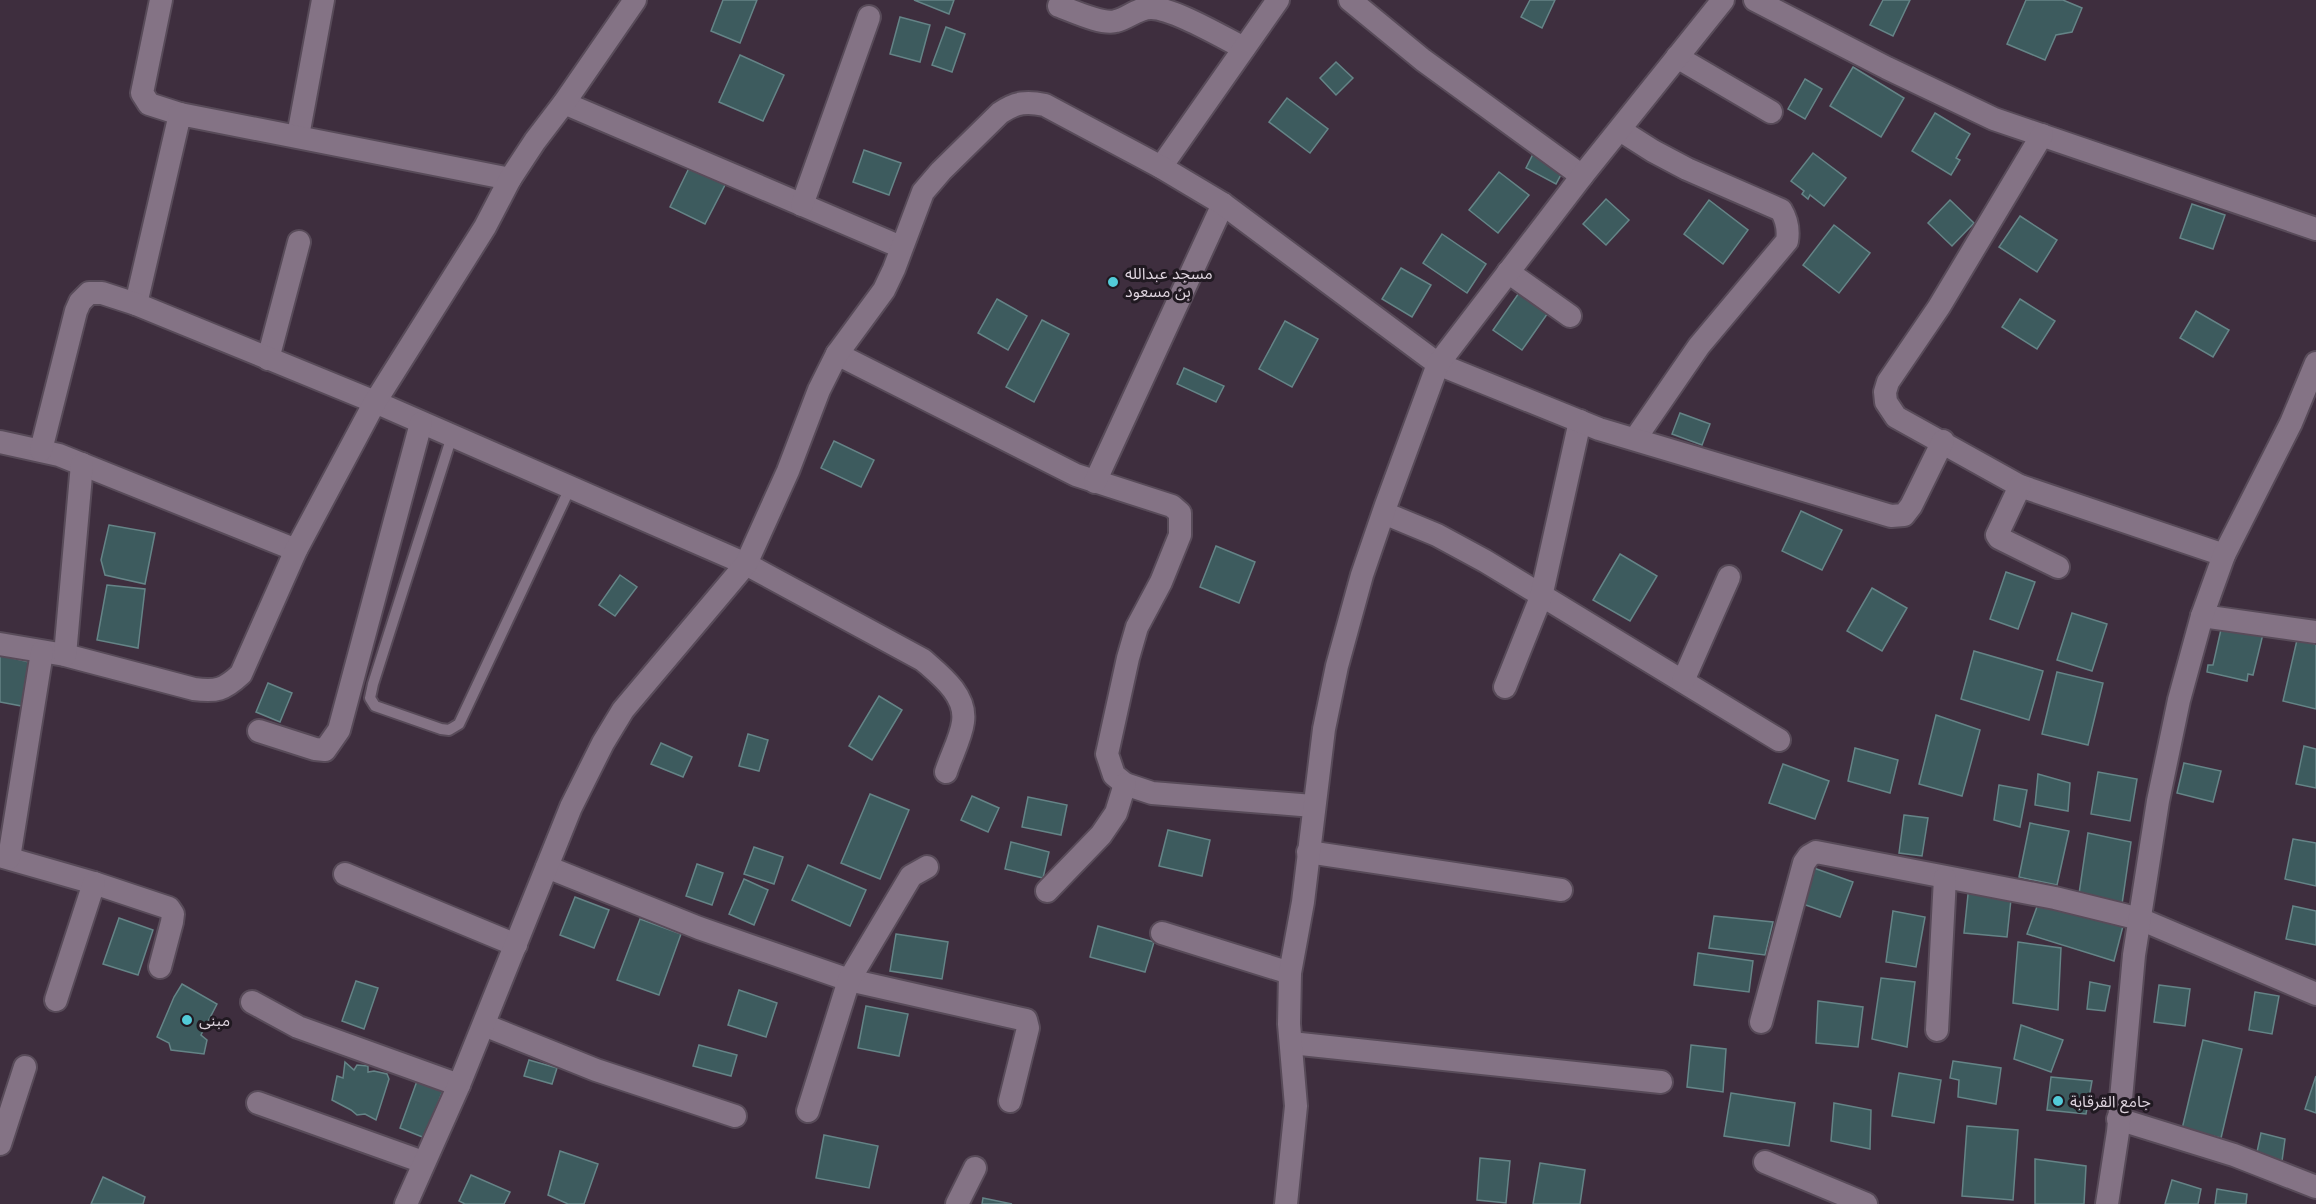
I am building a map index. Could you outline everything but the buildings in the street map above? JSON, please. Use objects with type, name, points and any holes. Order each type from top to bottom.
[{"type":"street","points":[[161,0],[142,93],[149,104],[180,114],[510,179]]},
{"type":"street","points":[[298,136],[323,0]]},
{"type":"street","points":[[0,644],[65,655],[211,692],[228,686],[241,674],[296,550],[375,402],[485,227],[510,179],[635,0]]},
{"type":"street","points":[[1161,167],[1278,0]]},
{"type":"street","points":[[1350,0],[1423,60],[1582,176]]},
{"type":"street","points":[[1287,1204],[1296,1106],[1289,1024],[1290,974],[1303,902],[1324,729],[1337,666],[1362,575],[1384,513],[1438,364],[1582,176],[1723,0]]},
{"type":"street","points":[[1755,0],[1887,68],[1994,119],[2316,230]]},
{"type":"street","points":[[1059,6],[1107,22],[1116,21],[1150,8],[1166,11],[1244,48]]},
{"type":"street","points":[[802,205],[869,17]]},
{"type":"street","points":[[1677,57],[1772,112]]},
{"type":"street","points":[[406,1204],[484,1025],[571,807],[603,743],[622,710],[746,564],[789,471],[819,390],[837,354],[884,290],[923,192],[1000,113],[1011,105],[1022,102],[1046,105],[1161,167],[1223,204],[1438,364],[1580,421],[1635,440],[1891,516],[1904,515],[1911,506],[1943,441]]},
{"type":"street","points":[[564,103],[901,247]]},
{"type":"street","points":[[136,304],[180,114]]},
{"type":"street","points":[[1620,130],[1687,169],[1781,210],[1788,232],[1787,241],[1699,346],[1635,440]]},
{"type":"street","points":[[2042,135],[1939,307],[1892,374],[1886,388],[1886,402],[1896,417],[1943,441],[2020,486],[2224,555]]},
{"type":"street","points":[[1095,482],[1223,204]]},
{"type":"street","points":[[268,359],[299,242]]},
{"type":"street","points":[[1508,272],[1570,316]]},
{"type":"street","points":[[41,450],[80,302],[89,293],[102,293],[136,304],[375,402],[746,564],[922,660],[945,679],[962,706],[963,721],[946,772]]},
{"type":"street","points":[[837,354],[1065,470],[1095,482],[1172,506],[1180,513],[1182,522],[1180,535],[1161,582],[1137,627],[1128,657],[1108,743],[1107,754],[1114,776],[1125,784],[1152,793],[1314,806]]},
{"type":"street","points":[[2108,1204],[2134,955],[2160,790],[2179,699],[2202,616],[2224,555],[2286,433],[2315,367]]},
{"type":"street","points":[[1504,687],[1541,597],[1580,421]]},
{"type":"street","points":[[259,731],[315,749],[325,750],[339,730],[421,423]]},
{"type":"street","points":[[0,442],[41,450],[82,464],[296,550]]},
{"type":"street","points":[[65,655],[82,464]]},
{"type":"street","points":[[2020,486],[1997,535],[2058,567]]},
{"type":"street","points":[[1384,513],[1453,543],[1779,740]]},
{"type":"street","points":[[1683,681],[1729,577]]},
{"type":"street","points":[[2202,616],[2316,632]]},
{"type":"street","points":[[42,652],[5,857],[169,908],[173,914],[172,922],[159,967]]},
{"type":"street","points":[[1047,891],[1101,835],[1116,813],[1125,784]]},
{"type":"street","points":[[1308,852],[1561,890]]},
{"type":"street","points":[[1761,1022],[1802,872],[1811,853],[1821,852],[2055,898],[2140,920],[2316,994]]},
{"type":"street","points":[[547,867],[699,928],[849,980],[1026,1020],[1028,1028],[1010,1101]]},
{"type":"street","points":[[808,1111],[849,980],[911,876],[927,867]]},
{"type":"street","points":[[345,874],[516,945]]},
{"type":"street","points":[[1937,1030],[1945,878]]},
{"type":"street","points":[[56,1000],[94,883]]},
{"type":"street","points":[[1162,933],[1290,974]]},
{"type":"street","points":[[252,1002],[298,1027],[459,1085]]},
{"type":"street","points":[[484,1025],[596,1070],[735,1116]]},
{"type":"street","points":[[1291,1043],[1661,1082]]},
{"type":"street","points":[[0,1144],[25,1067]]},
{"type":"street","points":[[258,1103],[423,1162]]},
{"type":"street","points":[[2118,1119],[2234,1155],[2316,1186]]},
{"type":"street","points":[[1765,1162],[1866,1204]]},
{"type":"street","points":[[957,1204],[975,1168]]},
{"type":"lane","points":[[452,436],[373,684],[370,698],[375,706],[441,729],[449,730],[459,724],[570,488]]},
{"type":"place","name":"مسجد عبدالله بن مسعود","points":[[1113,282]]},
{"type":"place","name":"مبنى","points":[[187,1020]]},
{"type":"place","name":"جامع القرقابة","points":[[2058,1101]]}]
